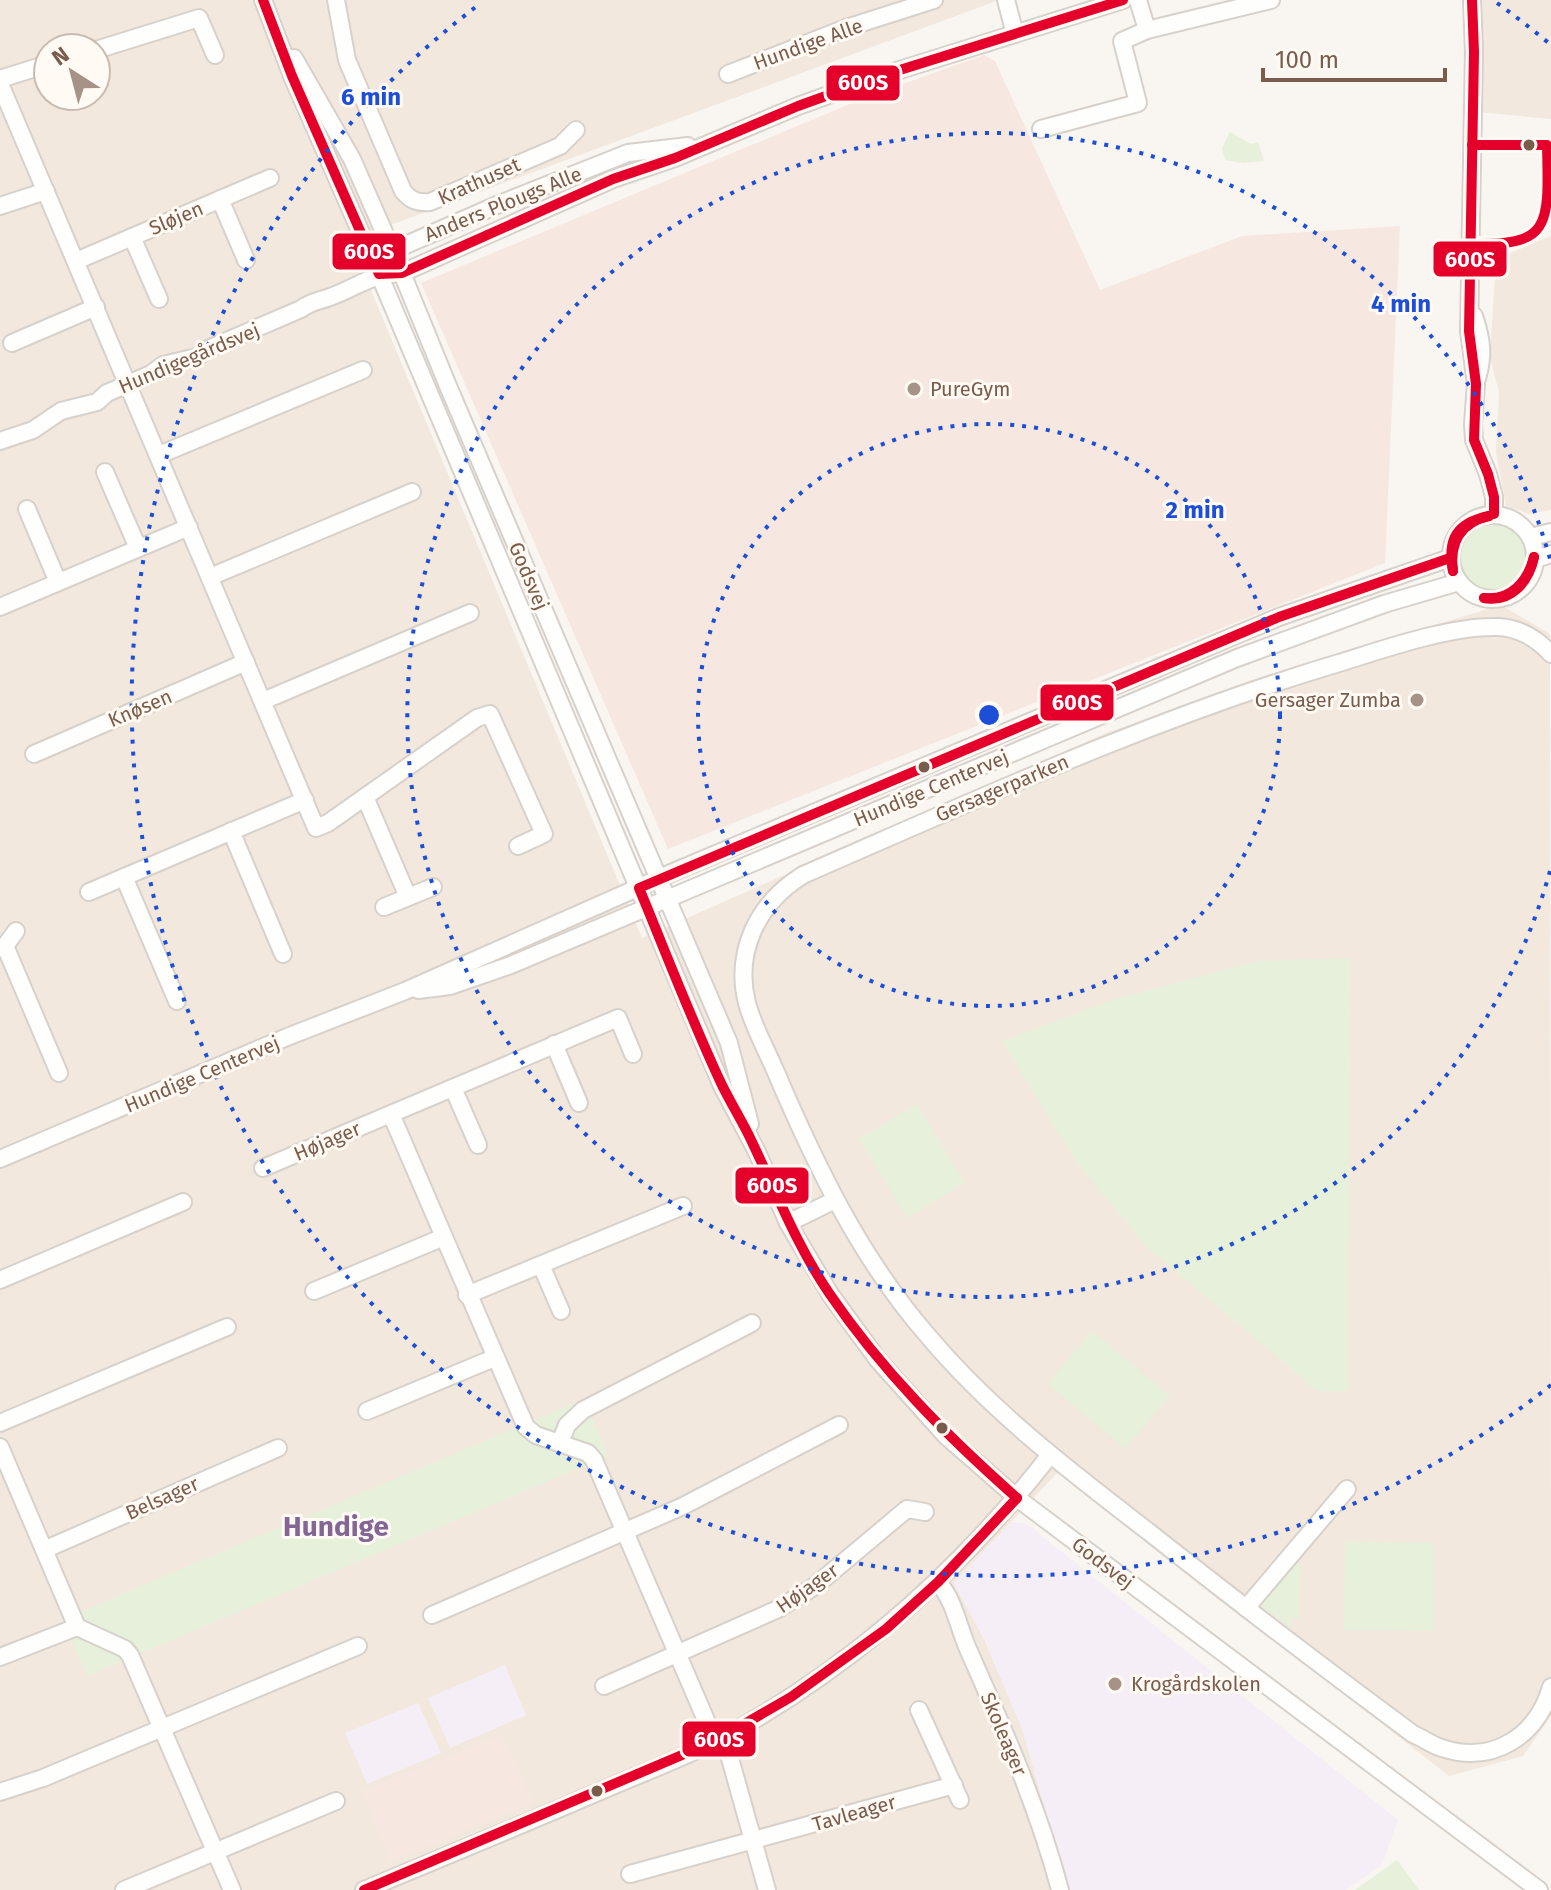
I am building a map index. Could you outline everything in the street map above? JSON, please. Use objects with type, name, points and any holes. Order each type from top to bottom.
[{"type":"street","name":"Krathuset","points":[[336,0],[347,60],[403,191],[410,199],[420,203],[430,202],[560,146],[576,130]]},
{"type":"street","name":"Hundige Alle","points":[[728,74],[846,28],[934,0]]},
{"type":"street","points":[[1006,0],[1015,34]]},
{"type":"street","name":"Anders Plougs Alle","points":[[379,274],[402,273],[613,179],[675,158],[707,142],[887,74],[1123,0]]},
{"type":"street","points":[[1138,0],[1147,30]]},
{"type":"street","points":[[1041,129],[1138,103],[1122,41],[1147,30],[1271,0]]},
{"type":"street","points":[[1472,0],[1470,355],[1476,384],[1474,440],[1488,474],[1494,497],[1494,514]]},
{"type":"street","name":"Godsvej","points":[[265,6],[352,159],[402,273],[729,1043],[757,1152]]},
{"type":"street","name":"Godsvej","points":[[265,6],[292,76],[379,274],[722,1086],[757,1152],[788,1223],[830,1294],[878,1360],[946,1436],[1017,1498],[1539,1890]]},
{"type":"street","points":[[112,45],[199,18],[215,55]]},
{"type":"street","points":[[32,70],[0,81],[316,828],[328,823],[491,706],[544,834],[518,846]]},
{"type":"street","name":"Anders Plougs Alle","points":[[392,251],[628,153],[707,142]]},
{"type":"street","name":"Sløjen","points":[[76,261],[270,178]]},
{"type":"street","points":[[0,206],[46,191]]},
{"type":"street","name":"Sløjen","points":[[220,199],[246,260]]},
{"type":"street","name":"Sløjen","points":[[132,237],[159,299]]},
{"type":"street","points":[[379,274],[392,251]]},
{"type":"street","name":"Hundigegårdsvej","points":[[0,441],[33,430],[61,411],[97,402],[107,393],[163,365],[197,357],[208,349],[379,274]]},
{"type":"street","points":[[12,343],[96,307]]},
{"type":"street","points":[[159,455],[363,370]]},
{"type":"street","points":[[105,472],[138,548]]},
{"type":"street","points":[[210,577],[412,492]]},
{"type":"street","points":[[27,509],[58,582]]},
{"type":"street","points":[[1494,514],[1515,521],[1531,537],[1543,557],[1527,583],[1517,592],[1505,598],[1480,598],[1459,582],[1450,558],[1451,548],[1461,529],[1475,518],[1494,514]]},
{"type":"street","points":[[0,607],[189,527]]},
{"type":"street","points":[[1531,537],[1551,532]]},
{"type":"street","name":"Hundige Centervej","points":[[0,1159],[287,1037],[405,991],[659,879],[1279,617],[1450,558]]},
{"type":"street","name":"Hundige Centervej","points":[[405,991],[450,986],[499,969],[1237,658],[1371,609],[1459,582]]},
{"type":"street","points":[[263,701],[470,613]]},
{"type":"street","name":"Gersagerparken","points":[[1551,654],[1516,629],[1475,628],[1326,666],[1237,695],[1092,749],[788,884],[759,917],[747,947],[743,980],[752,1017],[805,1142],[835,1200],[883,1277],[927,1336],[1006,1417],[1246,1608],[1413,1734],[1442,1748],[1468,1753],[1491,1751],[1528,1731],[1540,1716],[1551,1687]]},
{"type":"street","name":"Knøsen","points":[[34,754],[246,662]]},
{"type":"street","points":[[365,797],[408,897]]},
{"type":"street","points":[[89,892],[305,800]]},
{"type":"street","points":[[231,831],[283,954]]},
{"type":"street","points":[[124,877],[177,1001]]},
{"type":"street","points":[[384,907],[433,887]]},
{"type":"street","points":[[16,931],[3,947],[59,1073]]},
{"type":"street","name":"Højager","points":[[263,1168],[618,1018],[633,1054]]},
{"type":"street","points":[[554,1044],[579,1103]]},
{"type":"street","points":[[453,1088],[478,1145]]},
{"type":"street","points":[[391,1114],[526,1427],[536,1435],[592,1456],[678,1655],[720,1739],[767,1890]]},
{"type":"street","points":[[788,1223],[835,1200]]},
{"type":"street","points":[[0,1280],[183,1202]]},
{"type":"street","points":[[467,1295],[683,1206]]},
{"type":"street","points":[[314,1291],[444,1237]]},
{"type":"street","points":[[541,1265],[561,1311]]},
{"type":"street","points":[[560,1443],[567,1425],[583,1410],[752,1323]]},
{"type":"street","points":[[0,1423],[227,1327]]},
{"type":"street","points":[[367,1411],[494,1358]]},
{"type":"street","points":[[432,1615],[681,1507],[839,1425]]},
{"type":"street","points":[[0,1447],[7,1482],[46,1549],[77,1627],[125,1649],[130,1655],[232,1890]]},
{"type":"street","name":"Belsager","points":[[46,1549],[278,1448]]},
{"type":"street","points":[[364,1890],[720,1739],[791,1697],[886,1629],[938,1582],[1017,1498],[1050,1455]]},
{"type":"street","points":[[1246,1608],[1347,1489]]},
{"type":"street","name":"Højager","points":[[604,1686],[778,1609],[815,1586],[907,1509],[925,1512]]},
{"type":"street","name":"Skoleager","points":[[938,1582],[952,1604],[963,1638],[1028,1791],[1060,1890]]},
{"type":"street","points":[[0,1657],[77,1627]]},
{"type":"street","points":[[0,1792],[43,1778],[358,1646]]},
{"type":"street","name":"Tavleager","points":[[630,1874],[957,1792],[919,1710]]},
{"type":"street","points":[[124,1890],[336,1801]]},
{"type":"shaded area","points":[[0,0],[999,0],[350,240],[642,938],[1106,733],[1333,656],[1501,605],[1550,634],[1551,1716],[1523,1756],[1449,1776],[1058,1472],[954,1583],[984,1639],[1022,1728],[1068,1890],[0,1890]]},
{"type":"shaded area","points":[[1478,0],[1551,0],[1551,119],[1478,112]]},
{"type":"shaded area","points":[[984,55],[995,61],[1100,290],[1242,236],[1400,226],[1385,563],[668,849],[421,283],[869,96]]},
{"type":"shaded area","points":[[1551,236],[1551,510],[1529,514],[1506,506],[1496,452],[1499,392],[1490,358],[1496,259]]},
{"type":"shaded area","name":"Krogårdskolen","points":[[1012,1522],[1027,1524],[1398,1820],[1382,1865],[1346,1890],[1068,1890],[1022,1728],[984,1639],[954,1583]]},
{"type":"shaded area","points":[[505,1665],[526,1715],[450,1748],[428,1698]]},
{"type":"shaded area","points":[[418,1703],[441,1753],[367,1784],[345,1733]]},
{"type":"shaded area","points":[[502,1735],[533,1803],[390,1862],[362,1791]]},
{"type":"green space","points":[[1230,132],[1251,144],[1258,142],[1264,161],[1243,163],[1225,160],[1222,148]]},
{"type":"green space","points":[[1493,522],[1517,532],[1527,556],[1517,580],[1493,590],[1469,580],[1459,556],[1469,532]]},
{"type":"green space","points":[[1350,958],[1348,1391],[1317,1391],[1146,1246],[1077,1163],[1002,1041],[1112,1000],[1259,961]]},
{"type":"green space","points":[[917,1104],[965,1183],[907,1218],[859,1139]]},
{"type":"green space","points":[[1092,1331],[1170,1396],[1125,1449],[1047,1384]]},
{"type":"green space","points":[[584,1399],[608,1456],[87,1676],[63,1619]]},
{"type":"green space","points":[[1345,1542],[1434,1543],[1433,1631],[1344,1630]]},
{"type":"green space","points":[[1300,1551],[1299,1618],[1291,1618],[1291,1629],[1258,1603]]},
{"type":"green space","points":[[1397,1860],[1419,1890],[1355,1890]]},
{"type":"transit line","name":"600S","points":[[263,0],[292,76],[379,274],[402,273],[613,179],[675,158],[798,106],[887,74],[1123,0]]},
{"type":"transit line","name":"600S","points":[[1472,0],[1474,52],[1469,331],[1476,384],[1474,440],[1488,474],[1494,497],[1494,514]]},
{"type":"transit line","name":"600S","points":[[1471,244],[1497,244],[1531,235],[1540,226],[1545,212],[1548,173],[1547,145],[1472,145]]},
{"type":"transit line","name":"600S","points":[[1453,571],[1451,550],[1456,534],[1469,523],[1489,516]]},
{"type":"transit line","name":"600S","points":[[1453,571],[1453,551],[1459,535],[1471,523],[1489,516]]},
{"type":"transit line","name":"600S","points":[[1484,598],[1502,596],[1517,588],[1534,557]]},
{"type":"transit line","name":"600S","points":[[1484,598],[1494,599],[1511,594],[1528,574],[1534,557]]},
{"type":"transit line","name":"600S","points":[[1017,1498],[893,1376],[829,1293],[797,1238],[721,1083],[639,888],[1279,617],[1450,558]]},
{"type":"transit line","name":"600S","points":[[364,1890],[715,1741],[791,1697],[886,1629],[938,1582],[1017,1498]]},
{"type":"place","name":"PureGym","points":[[914,389]]},
{"type":"place","name":"Gersager Zumba","points":[[1417,700]]},
{"type":"place","name":"Krogårdskolen","points":[[1115,1684]]},
{"type":"district","name":"Hundige","points":[[336,1526]]}]
